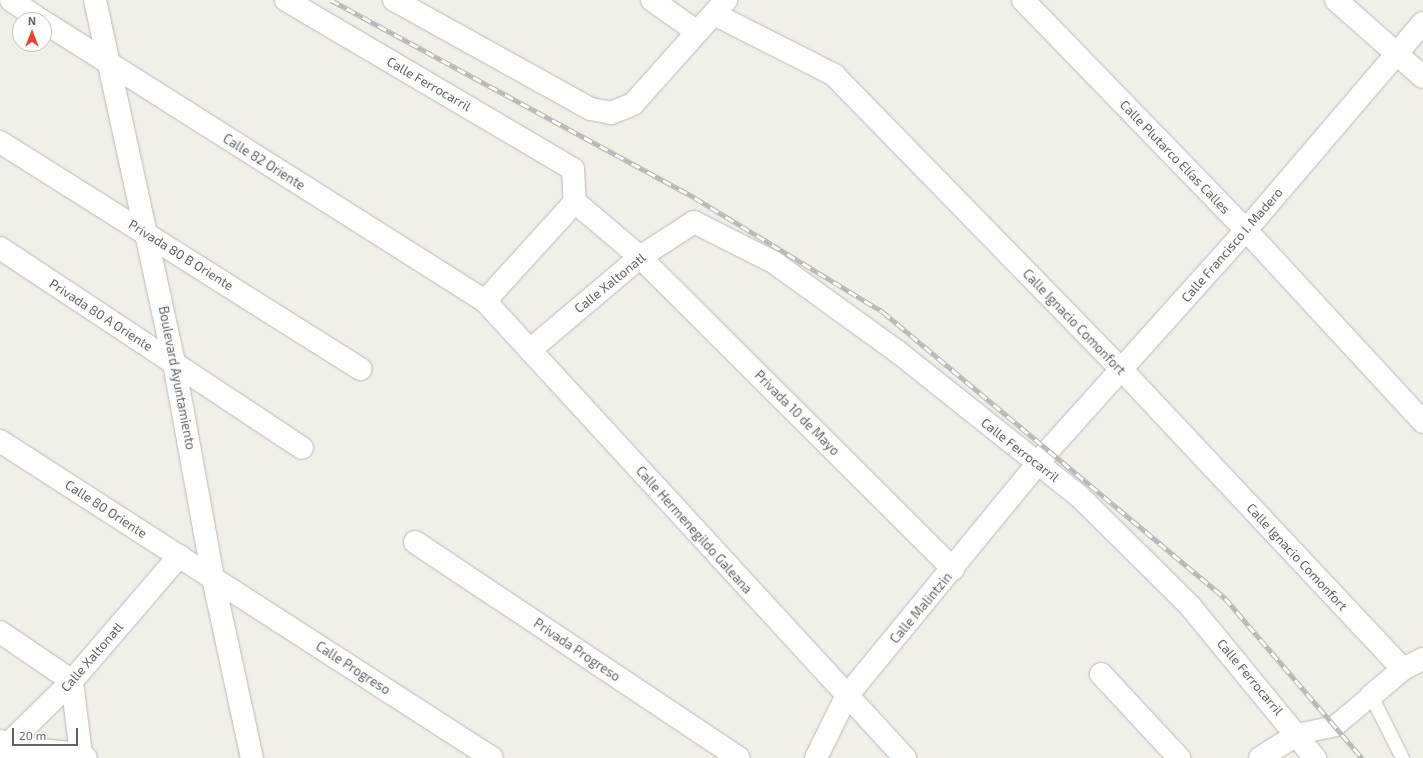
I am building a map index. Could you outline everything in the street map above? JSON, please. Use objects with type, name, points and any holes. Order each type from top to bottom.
[{"type":"street","points":[[11,0],[29,12]]},
{"type":"street","name":"Boulevard Ayuntamiento","points":[[95,0],[148,234],[174,363],[213,578],[252,758]]},
{"type":"street","name":"Calle Ferrocarril","points":[[286,0],[573,169],[574,202]]},
{"type":"street","points":[[394,0],[591,110],[611,114],[633,104],[696,31],[720,7]]},
{"type":"street","points":[[652,0],[696,31]]},
{"type":"street","name":"Calle Plutarco Elías Calles","points":[[1023,0],[1246,230],[1423,422]]},
{"type":"street","points":[[1336,0],[1423,78]]},
{"type":"street","name":"Calle Ignacio Comonfort","points":[[720,7],[834,75],[1122,370],[1403,669]]},
{"type":"street","name":"Calle Francisco I. Madero","points":[[1037,465],[1246,230],[1423,22]]},
{"type":"street","name":"Calle 82 Oriente","points":[[52,27],[485,301]]},
{"type":"street","name":"Privada 80 B Oriente","points":[[0,142],[360,369]]},
{"type":"street","points":[[485,301],[574,202]]},
{"type":"street","name":"Privada 10 de Mayo","points":[[574,202],[640,257],[953,570]]},
{"type":"street","name":"Calle Ferrocarril","points":[[694,222],[782,268],[898,352],[1037,465],[1080,497],[1190,606],[1298,734],[1315,758]]},
{"type":"street","name":"Calle Xaltonatl","points":[[530,350],[640,257],[694,222]]},
{"type":"street","name":"Privada 80 A Oriente","points":[[0,248],[302,448]]},
{"type":"street","name":"Calle Hermenegildo Galeana","points":[[485,301],[846,697],[905,758]]},
{"type":"street","name":"Calle 80 Oriente","points":[[0,441],[213,578]]},
{"type":"street","name":"Calle Malintzin","points":[[816,758],[846,697],[953,570],[1037,465]]},
{"type":"street","name":"Privada Progreso","points":[[414,542],[739,758]]},
{"type":"street","name":"Calle Xaltonatl","points":[[3,746],[72,681],[179,556]]},
{"type":"street","name":"Calle Progreso","points":[[213,578],[492,758]]},
{"type":"street","points":[[0,632],[72,681],[84,756],[3,746]]},
{"type":"street","points":[[1260,758],[1298,734],[1335,726],[1403,669],[1423,659]]},
{"type":"street","points":[[1101,674],[1179,758]]},
{"type":"lane","points":[[1371,696],[1402,758]]},
{"type":"railway","points":[[331,0],[695,198],[883,312],[1225,598],[1362,758]]}]
